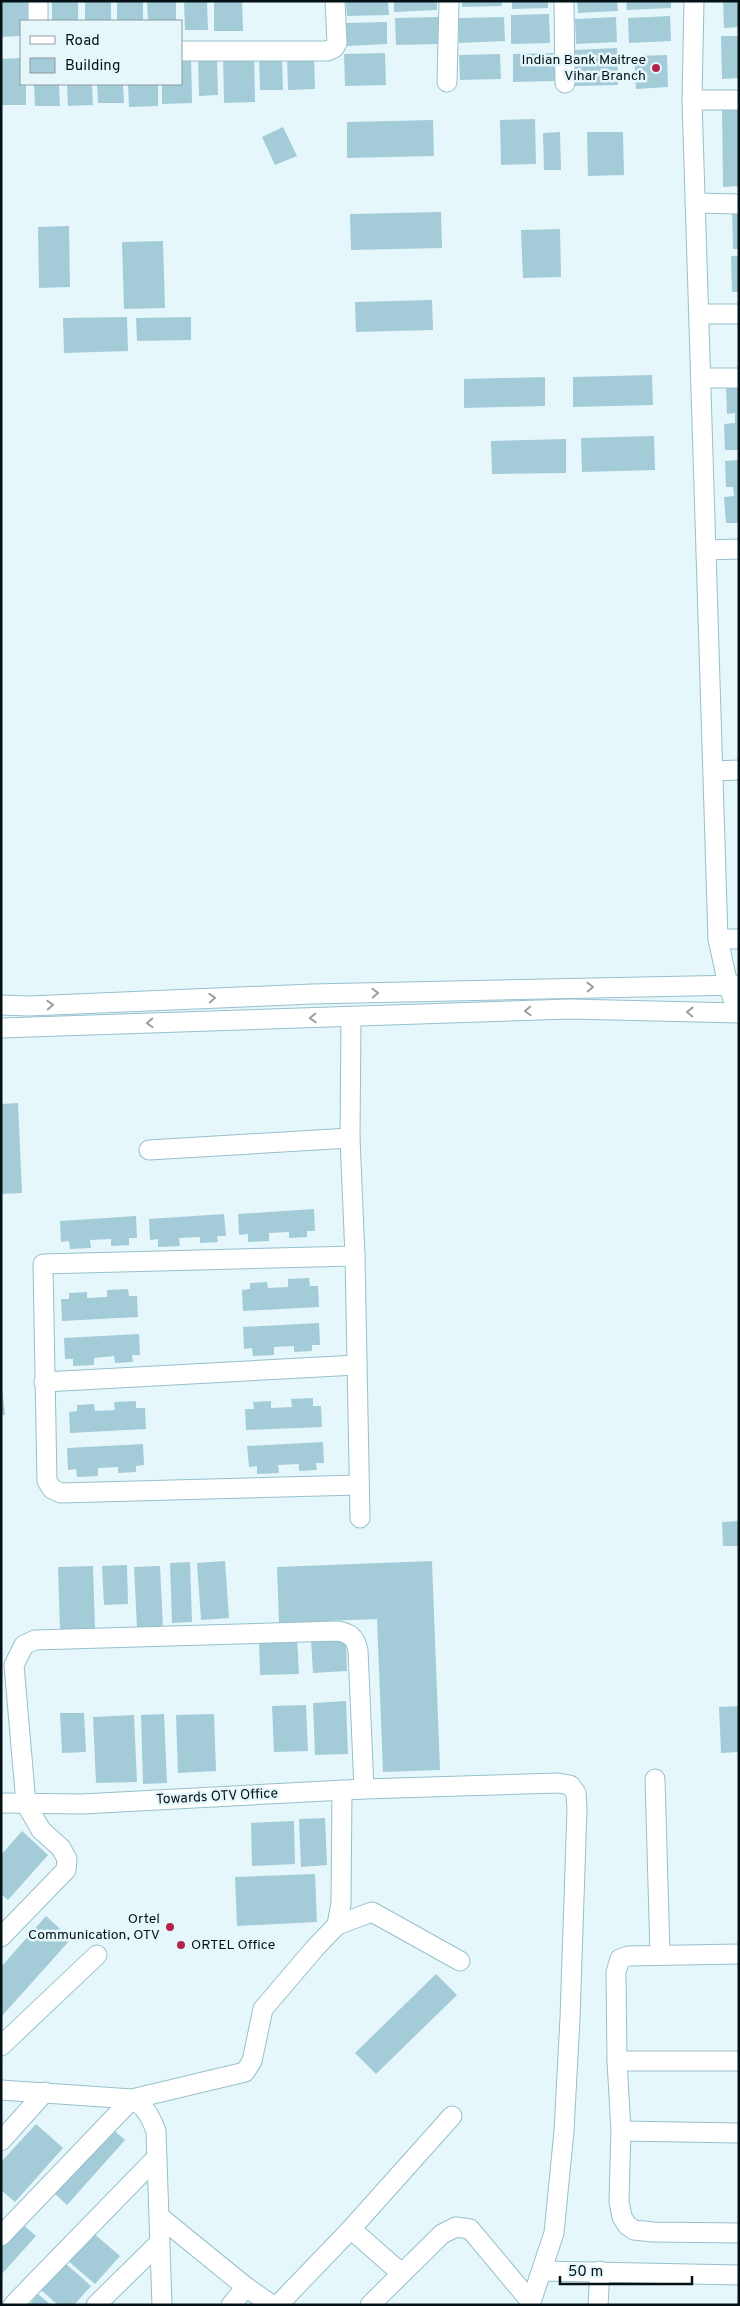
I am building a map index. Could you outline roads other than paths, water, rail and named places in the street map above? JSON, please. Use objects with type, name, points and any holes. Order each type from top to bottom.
[{"type":"street","points":[[38,1],[38,20]]},
{"type":"street","points":[[182,51],[327,51],[334,48],[337,43],[335,1]]},
{"type":"street","points":[[447,82],[449,1]]},
{"type":"street","points":[[564,1],[565,83]]},
{"type":"street","points":[[1,1028],[570,1009],[738,1013],[733,985],[718,940],[692,100],[694,1]]},
{"type":"street","points":[[692,100],[739,100]]},
{"type":"street","points":[[696,203],[739,204]]},
{"type":"street","points":[[699,314],[739,314]]},
{"type":"street","points":[[701,378],[739,378]]},
{"type":"street","points":[[706,550],[739,549]]},
{"type":"street","points":[[714,771],[739,770]]},
{"type":"street","points":[[718,940],[739,939]]},
{"type":"street","points":[[1,1005],[29,1006],[312,994],[733,985]]},
{"type":"street","points":[[351,1017],[350,1138],[355,1256],[360,1518]]},
{"type":"street","points":[[149,1150],[350,1138]]},
{"type":"street","points":[[355,1256],[43,1264],[44,1382],[47,1481],[52,1489],[61,1493],[359,1485]]},
{"type":"street","points":[[44,1382],[356,1365]]},
{"type":"street","points":[[1,1937],[66,1870],[67,1859],[62,1848],[9,1805],[14,1665],[24,1646],[36,1640],[337,1631],[348,1633],[356,1640],[358,1650],[364,1789]]},
{"type":"street","points":[[655,1779],[660,1954]]},
{"type":"street","name":"Towards OTV Office","points":[[9,1805],[82,1804],[433,1786],[558,1782],[570,1785],[576,1793],[577,1809],[564,2131],[554,2232],[543,2271]]},
{"type":"street","points":[[337,1925],[341,1903],[342,1790]]},
{"type":"street","points":[[1,2090],[132,2100],[245,2072],[252,2060],[263,2009],[337,1925],[372,1912],[460,1961]]},
{"type":"street","points":[[739,1954],[628,1956],[620,1959],[617,1965],[617,2061],[620,2131],[619,2201],[622,2217],[627,2225],[634,2230],[739,2233]]},
{"type":"street","points":[[1,2046],[96,1955]]},
{"type":"street","points":[[617,2061],[739,2061]]},
{"type":"street","points":[[1,2141],[45,2092]]},
{"type":"street","points":[[132,2100],[142,2105],[150,2114],[156,2131],[162,2305]]},
{"type":"street","points":[[1,2236],[132,2100]]},
{"type":"street","points":[[278,2305],[351,2230],[452,2116]]},
{"type":"street","points":[[620,2131],[739,2133]]},
{"type":"street","points":[[13,2305],[157,2157]]},
{"type":"street","points":[[160,2217],[246,2287],[272,2305]]},
{"type":"street","points":[[370,2305],[442,2234],[456,2227],[470,2229],[530,2304],[543,2271],[739,2275]]},
{"type":"street","points":[[351,2230],[401,2273]]},
{"type":"street","points":[[96,2305],[159,2243]]},
{"type":"street","points":[[598,2305],[600,2271]]},
{"type":"street","points":[[231,2305],[246,2287]]},
{"type":"place","name":"Indian Bank Maitree Vihar Branch","points":[[656,68]]},
{"type":"place","name":"Ortel Communication, OTV","points":[[170,1927]]},
{"type":"place","name":"ORTEL Office","points":[[181,1945]]}]
